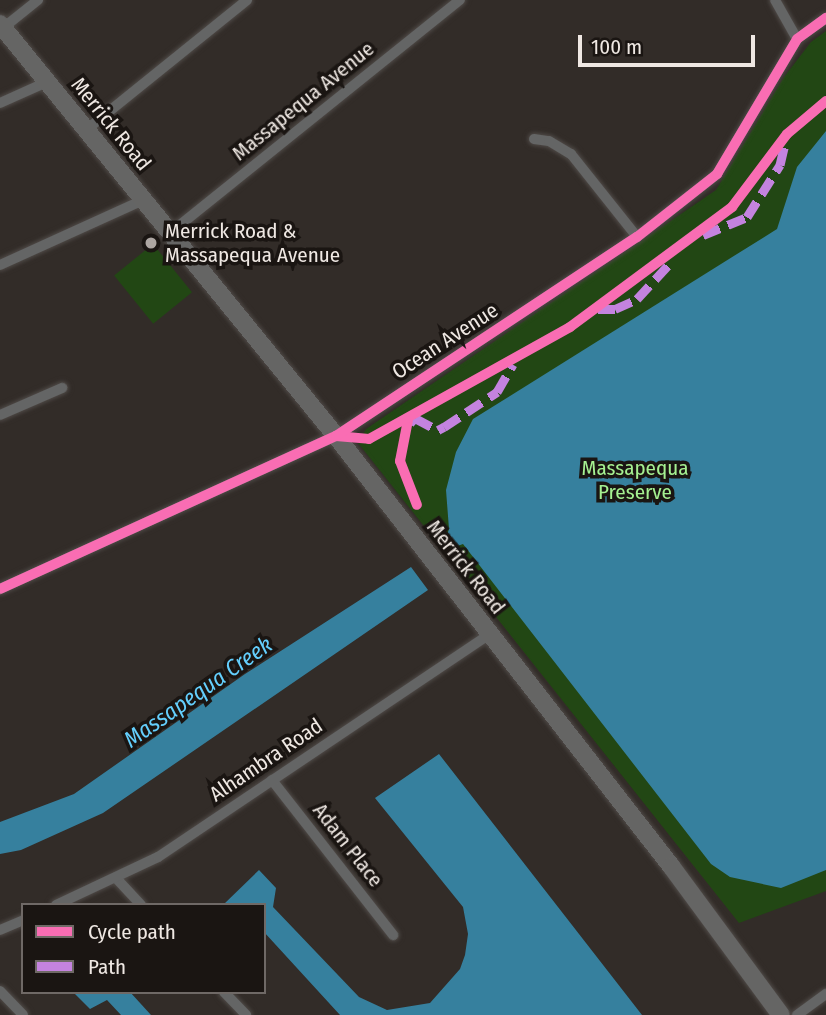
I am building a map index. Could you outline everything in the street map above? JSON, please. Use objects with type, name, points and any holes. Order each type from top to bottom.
[{"type":"main road","name":"Merrick Road","points":[[2,26],[336,436],[781,1015]]},
{"type":"street","points":[[2,26],[38,0]]},
{"type":"street","points":[[86,130],[247,0]]},
{"type":"street","points":[[775,0],[797,39]]},
{"type":"street","name":"Massapequa Avenue","points":[[170,233],[456,1]]},
{"type":"street","name":"Ocean Avenue","points":[[0,589],[336,436],[637,237],[717,174],[797,39],[826,18]]},
{"type":"street","points":[[0,103],[47,82]]},
{"type":"street","points":[[534,139],[549,141],[571,154],[637,237]]},
{"type":"street","points":[[0,265],[144,200]]},
{"type":"street","points":[[0,415],[62,388]]},
{"type":"street","name":"Alhambra Road","points":[[60,903],[158,857],[490,634]]},
{"type":"street","name":"Adam Place","points":[[272,780],[393,935]]},
{"type":"street","points":[[116,878],[139,903]]},
{"type":"street","points":[[0,930],[21,921]]},
{"type":"street","points":[[0,991],[23,1015]]},
{"type":"street","points":[[226,994],[246,1015]]},
{"type":"street","points":[[796,1015],[826,994]]},
{"type":"green space","name":"Massapequa Preserve","points":[[826,31],[826,891],[739,923],[358,443],[366,429],[716,190],[784,77],[811,42]]},
{"type":"green space","points":[[153,244],[192,292],[153,324],[114,275]]},
{"type":"water","name":"Massapequa Preserve","points":[[826,131],[826,870],[781,888],[730,877],[711,864],[463,544],[452,548],[445,541],[449,529],[446,490],[456,452],[473,419],[777,229],[797,167]]},
{"type":"water","points":[[411,567],[428,590],[103,813],[21,850],[0,854],[0,822],[74,794],[245,674]]},
{"type":"water","points":[[439,754],[642,1015],[340,1015],[266,934],[266,903],[225,903],[259,870],[276,888],[273,907],[359,997],[387,1010],[430,1003],[460,969],[465,955],[468,934],[463,907],[375,798]]},
{"type":"water","points":[[75,994],[132,994],[151,1015],[121,1015],[107,1000],[90,1009]]},
{"type":"marked path","points":[[703,235],[747,217],[780,165],[785,144]]},
{"type":"marked path","points":[[598,309],[615,309],[637,299],[673,260]]},
{"type":"marked path","points":[[410,423],[415,418],[438,430],[444,427],[497,392],[513,364]]},
{"type":"cycle path","points":[[0,589],[336,436],[637,237],[717,174],[797,39],[826,18]]},
{"type":"cycle path","points":[[336,436],[369,439],[570,327],[732,207],[787,134],[826,101]]},
{"type":"cycle path","points":[[408,420],[400,461],[417,505]]},
{"type":"place","name":"Merrick Road & Massapequa Avenue","points":[[151,243]]},
{"type":"water label","name":"Massapequa Creek","points":[[198,692]]}]
